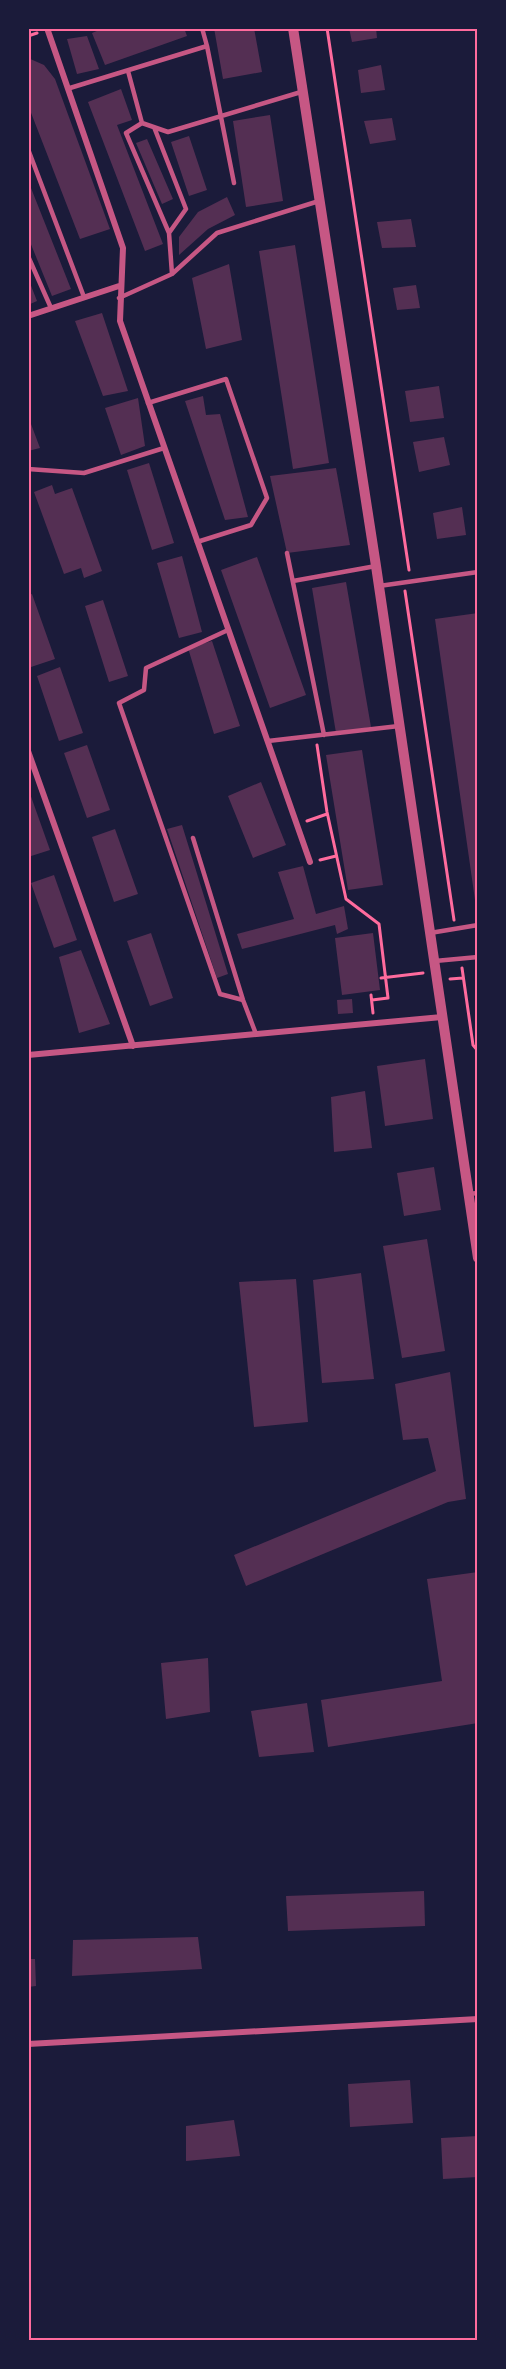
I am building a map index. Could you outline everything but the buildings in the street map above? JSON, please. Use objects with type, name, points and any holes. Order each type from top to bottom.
[{"type":"street","points":[[47,28],[70,88],[123,248],[119,286],[120,321],[309,862]]},
{"type":"street","points":[[293,28],[376,566],[442,1017],[473,1193],[477,1258]]},
{"type":"street","points":[[28,316],[119,286]]},
{"type":"street","points":[[28,751],[133,1046]]},
{"type":"street","points":[[28,1055],[442,1017]]},
{"type":"street","points":[[28,2044],[477,2019]]},
{"type":"lane","points":[[202,28],[234,183]]},
{"type":"lane","points":[[70,88],[207,46]]},
{"type":"lane","points":[[128,71],[142,123]]},
{"type":"lane","points":[[142,123],[168,132],[303,92]]},
{"type":"lane","points":[[142,123],[126,133],[169,233],[172,274]]},
{"type":"lane","points":[[154,127],[186,209],[169,233]]},
{"type":"lane","points":[[28,149],[84,297]]},
{"type":"lane","points":[[119,298],[172,274],[217,233],[320,201]]},
{"type":"lane","points":[[29,259],[51,308]]},
{"type":"lane","points":[[148,403],[226,379],[267,498],[251,525],[198,542]]},
{"type":"lane","points":[[28,470],[84,473],[164,448]]},
{"type":"lane","points":[[287,553],[324,735]]},
{"type":"lane","points":[[293,581],[376,566]]},
{"type":"lane","points":[[379,586],[477,572]]},
{"type":"lane","points":[[228,630],[147,668],[144,690],[119,703],[220,994],[243,1000]]},
{"type":"lane","points":[[268,741],[400,726]]},
{"type":"lane","points":[[193,838],[243,1000],[256,1034]]},
{"type":"lane","points":[[430,933],[477,925]]},
{"type":"lane","points":[[434,962],[477,957]]},
{"type":"path","points":[[327,28],[410,581]]},
{"type":"path","points":[[404,582],[456,928]]},
{"type":"path","points":[[316,735],[327,814],[346,899],[379,924],[388,998],[372,997],[374,1024]]},
{"type":"path","points":[[297,825],[327,814]]},
{"type":"path","points":[[309,862],[336,856]]},
{"type":"path","points":[[460,959],[473,1045],[477,1051]]}]
